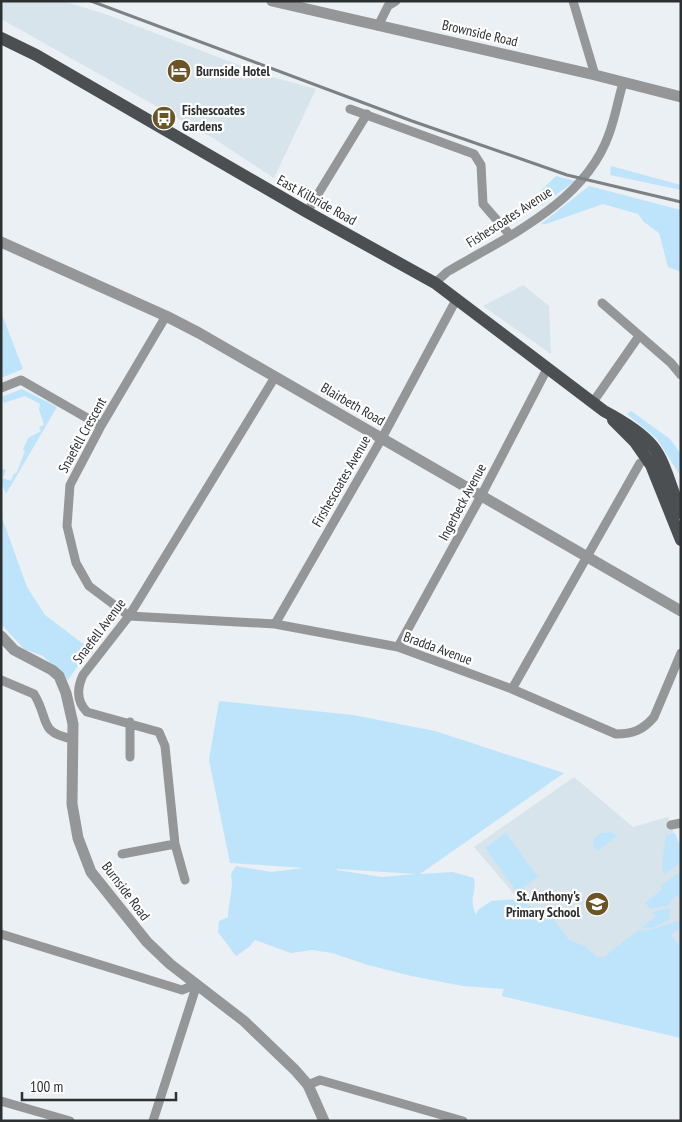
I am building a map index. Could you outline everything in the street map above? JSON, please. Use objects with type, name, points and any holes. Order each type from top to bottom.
[{"type":"main road","name":"East Kilbride Road","points":[[1,38],[36,55],[307,212],[435,283],[457,298],[547,369],[593,402],[635,442],[651,465],[681,540]]},
{"type":"main road","name":"East Kilbride Road","points":[[604,411],[639,431],[653,444],[664,462],[681,513]]},
{"type":"street","name":"Brownside Road","points":[[272,1],[595,75],[681,98]]},
{"type":"street","points":[[378,26],[388,6],[396,1]]},
{"type":"street","points":[[573,1],[595,75]]},
{"type":"street","name":"Fishescoates Avenue","points":[[435,283],[447,272],[556,205],[578,184],[599,155],[609,135],[623,83]]},
{"type":"street","points":[[350,109],[474,154],[481,165],[483,204],[510,235]]},
{"type":"street","points":[[307,212],[367,114]]},
{"type":"street","name":"Blairbeth Road","points":[[1,242],[166,316],[275,376],[681,611]]},
{"type":"street","name":"Firshescoates Avenue","points":[[275,624],[382,438],[457,298]]},
{"type":"street","points":[[602,303],[681,375]]},
{"type":"street","name":"Snaefell Crescent","points":[[129,616],[89,586],[76,563],[66,526],[70,485],[101,426],[166,316]]},
{"type":"street","points":[[593,402],[639,336]]},
{"type":"street","name":"Ingerbeck Avenue","points":[[398,647],[481,496],[547,369]]},
{"type":"street","name":"Snaefell Avenue","points":[[185,880],[175,844],[164,746],[159,732],[130,722],[92,714],[84,709],[79,698],[83,674],[129,616],[275,376]]},
{"type":"street","points":[[1,388],[21,380],[101,426]]},
{"type":"street","points":[[512,689],[640,463]]},
{"type":"street","name":"Bradda Avenue","points":[[129,616],[275,624],[398,647],[512,689],[616,734],[629,734],[640,731],[654,717],[681,653]]},
{"type":"street","name":"Burnside Road","points":[[1,636],[14,650],[52,670],[59,676],[71,712],[73,739],[72,804],[78,838],[91,872],[146,942],[271,1045],[308,1085],[324,1121]]},
{"type":"street","points":[[1,680],[34,694],[43,713],[47,729],[56,736],[73,739]]},
{"type":"street","points":[[130,722],[130,757]]},
{"type":"street","points":[[671,825],[681,823]]},
{"type":"street","points":[[122,854],[175,844]]},
{"type":"street","points":[[1,934],[182,990],[197,984]]},
{"type":"street","points":[[153,1121],[197,984]]},
{"type":"street","points":[[308,1085],[320,1080],[463,1121]]},
{"type":"street","points":[[1,1101],[70,1121]]},
{"type":"shaded area","points":[[1,1],[63,1],[105,14],[265,75],[316,89],[274,178],[213,138],[1,19]]},
{"type":"shaded area","points":[[611,166],[681,185],[681,190],[610,175]]},
{"type":"shaded area","points":[[556,176],[575,181],[542,205],[528,210],[525,206]]},
{"type":"shaded area","points":[[589,186],[681,210],[681,272],[668,267],[659,233],[644,222],[638,214],[603,204],[546,224],[541,224]]},
{"type":"shaded area","points":[[523,285],[549,306],[551,354],[483,306]]},
{"type":"shaded area","points":[[1,312],[23,369],[1,378]]},
{"type":"shaded area","points":[[22,389],[57,407],[6,494],[1,482],[3,478],[11,481],[14,473],[16,474],[28,438],[41,431],[39,427],[44,425],[39,409],[40,404],[25,396],[4,403],[1,397]]},
{"type":"shaded area","points":[[631,411],[670,439],[681,454],[681,477],[657,439],[627,414]]},
{"type":"shaded area","points":[[1,468],[6,470],[3,478]]},
{"type":"shaded area","points":[[1,515],[27,587],[45,615],[90,649],[68,680],[43,656],[24,649],[2,625]]},
{"type":"shaded area","points":[[219,701],[353,715],[435,731],[564,773],[420,874],[453,872],[474,878],[473,904],[476,915],[478,910],[491,901],[517,899],[553,918],[569,940],[585,946],[597,957],[604,957],[637,931],[653,929],[678,921],[681,922],[681,927],[671,935],[681,948],[681,1038],[502,996],[504,989],[463,986],[411,976],[332,953],[312,950],[291,953],[255,940],[236,956],[218,932],[219,921],[228,917],[232,886],[231,874],[236,866],[271,872],[304,868],[230,863],[209,760]],"holes":[[[337,869],[416,874],[382,877]]]},
{"type":"shaded area","name":"St. Anthony's Primary School","points":[[574,777],[633,827],[668,817],[681,855],[681,1038],[502,996],[525,907],[474,847]]},
{"type":"shaded area","points":[[610,832],[618,835],[597,851],[593,845],[594,838],[601,833]]},
{"type":"shaded area","points":[[506,833],[538,877],[517,892],[485,848]]},
{"type":"shaded area","points":[[675,833],[681,848],[681,862],[664,875],[662,864],[666,835]]},
{"type":"shaded area","points":[[681,871],[681,897],[675,896],[668,906],[650,909],[645,903],[662,889],[660,886]]},
{"type":"shaded area","points":[[669,908],[671,910],[669,920],[654,927],[640,929],[655,917],[652,912]]},
{"type":"railway","points":[[91,1],[412,121],[567,175],[681,202]]},
{"type":"place","name":"Burnside Hotel","points":[[179,71]]},
{"type":"place","name":"Fishescoates Gardens","points":[[164,118]]},
{"type":"place","name":"St. Anthony's Primary School","points":[[597,904]]}]
